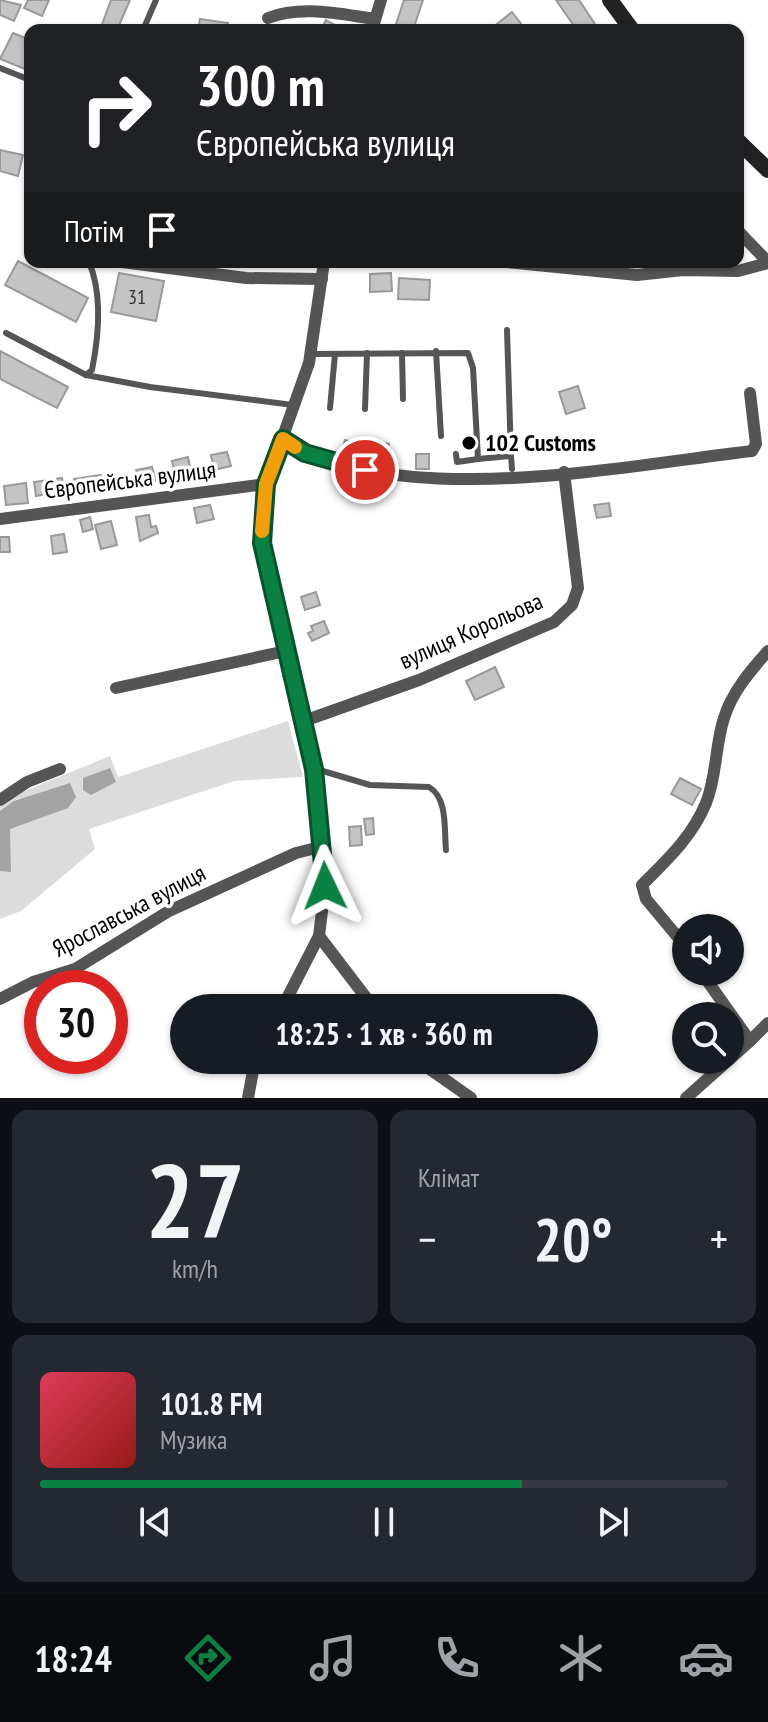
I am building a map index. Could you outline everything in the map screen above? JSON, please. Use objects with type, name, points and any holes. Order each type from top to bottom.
[{"type":"main road","points":[[610,0],[628,24]]},
{"type":"main road","points":[[744,147],[768,170]]},
{"type":"street","points":[[268,18],[287,11],[308,11],[374,24],[381,0]]},
{"type":"street","points":[[567,268],[637,275],[683,270],[738,271],[768,262],[744,237]]},
{"type":"street","points":[[168,268],[246,278],[322,279]]},
{"type":"street","points":[[289,994],[319,936],[325,886],[324,846],[314,769],[262,543],[266,484],[296,406],[311,354],[323,268]]},
{"type":"street","points":[[283,439],[305,453],[365,470],[435,479],[564,472],[752,451],[756,444],[750,393]]},
{"type":"street","name":"вулиця Корольова","points":[[304,721],[419,680],[554,622],[563,614],[572,605],[578,588],[564,472]]},
{"type":"street","name":"Європейська вулиця","points":[[0,519],[266,484]]},
{"type":"street","points":[[116,688],[286,651]]},
{"type":"street","points":[[672,930],[646,899],[642,885],[676,852],[697,822],[708,799],[724,718],[739,688],[768,651]]},
{"type":"street","points":[[0,800],[27,782],[60,769]]},
{"type":"street","name":"Ярославська вулиця","points":[[0,999],[33,982],[75,969],[169,911],[296,853],[324,846]]},
{"type":"street","points":[[319,936],[363,994]]},
{"type":"street","points":[[711,986],[750,1041]]},
{"type":"street","points":[[686,1098],[768,1023]]},
{"type":"street","points":[[248,1098],[252,1074]]},
{"type":"street","points":[[437,1074],[471,1098]]},
{"type":"lane","points":[[146,24],[156,0]]},
{"type":"lane","points":[[0,68],[24,78]]},
{"type":"lane","points":[[86,375],[92,370],[95,357],[99,285],[92,268]]},
{"type":"lane","points":[[507,330],[512,469]]},
{"type":"lane","points":[[6,333],[86,375],[150,387],[296,406]]},
{"type":"lane","points":[[311,354],[461,350],[471,358],[478,459]]},
{"type":"lane","points":[[436,351],[441,436]]},
{"type":"lane","points":[[365,409],[367,353]]},
{"type":"lane","points":[[402,353],[403,399]]},
{"type":"lane","points":[[330,408],[335,354]]},
{"type":"lane","points":[[456,454],[457,462],[511,456]]},
{"type":"lane","points":[[314,769],[370,785],[429,787],[441,799],[446,850]]},
{"type":"shaded area","points":[[288,721],[303,777],[234,781],[89,829],[95,849],[21,911],[0,919],[0,806],[12,796],[110,756],[118,777]]},
{"type":"shaded area","points":[[110,768],[116,782],[91,795],[83,790],[83,778]]},
{"type":"shaded area","points":[[70,783],[76,797],[68,808],[10,829],[11,872],[0,871],[0,811],[14,801]]},
{"type":"building","points":[[0,0],[21,5],[14,21],[0,15]]},
{"type":"building","points":[[28,0],[49,0],[42,16],[24,8]]},
{"type":"building","points":[[111,0],[130,0],[120,24],[102,24]]},
{"type":"building","points":[[404,0],[423,0],[415,24],[396,24]]},
{"type":"building","points":[[556,0],[579,0],[595,24],[573,24]]},
{"type":"building","points":[[512,12],[521,24],[497,24]]},
{"type":"building","points":[[200,19],[228,23],[228,24],[199,24]]},
{"type":"building","points":[[13,33],[24,38],[24,69],[0,59]]},
{"type":"building","points":[[0,150],[23,155],[18,176],[0,171]]},
{"type":"building","points":[[18,261],[24,264],[24,268],[31,268],[88,298],[76,322],[5,285]]},
{"type":"building","points":[[119,273],[164,281],[156,321],[111,312]]},
{"type":"building","points":[[391,273],[392,291],[370,292],[370,274]]},
{"type":"building","points":[[399,278],[430,280],[429,300],[398,299]]},
{"type":"building","points":[[0,351],[68,387],[57,408],[0,379]]},
{"type":"building","points":[[578,386],[585,408],[566,414],[559,392]]},
{"type":"building","points":[[369,439],[389,444],[383,468],[363,464]]},
{"type":"building","points":[[345,440],[359,444],[354,462],[340,459]]},
{"type":"building","points":[[227,452],[231,466],[214,470],[211,455]]},
{"type":"building","points":[[416,454],[429,454],[429,469],[416,469]]},
{"type":"building","points":[[188,457],[191,472],[175,475],[172,461]]},
{"type":"building","points":[[152,467],[156,481],[139,485],[136,470]]},
{"type":"building","points":[[101,475],[103,486],[76,490],[74,479]]},
{"type":"building","points":[[62,478],[64,491],[36,496],[34,482]]},
{"type":"building","points":[[26,483],[28,503],[6,505],[4,486]]},
{"type":"building","points":[[609,503],[611,516],[597,518],[594,505]]},
{"type":"building","points":[[210,505],[214,519],[197,523],[194,508]]},
{"type":"building","points":[[149,515],[151,527],[156,526],[158,533],[140,541],[136,517]]},
{"type":"building","points":[[90,517],[93,529],[83,532],[80,520]]},
{"type":"building","points":[[111,521],[117,545],[101,549],[95,525]]},
{"type":"building","points":[[64,534],[67,552],[53,554],[51,536]]},
{"type":"building","points":[[0,537],[9,537],[10,552],[0,552]]},
{"type":"building","points":[[316,592],[320,605],[305,610],[301,597]]},
{"type":"building","points":[[324,621],[329,633],[312,641],[308,633],[313,631],[311,626]]},
{"type":"building","points":[[495,667],[504,687],[475,700],[466,681]]},
{"type":"building","points":[[680,778],[701,789],[692,805],[671,794]]},
{"type":"building","points":[[373,818],[374,834],[366,835],[364,819]]},
{"type":"building","points":[[361,826],[362,845],[350,846],[349,827]]},
{"type":"slow traffic","points":[[262,531],[266,484],[283,439],[295,447]]},
{"type":"place","name":"102 Customs","points":[[469,443]]},
{"type":"route","points":[[325,886],[324,846],[314,769],[262,543],[266,484],[283,439],[305,453],[365,470]]}]
